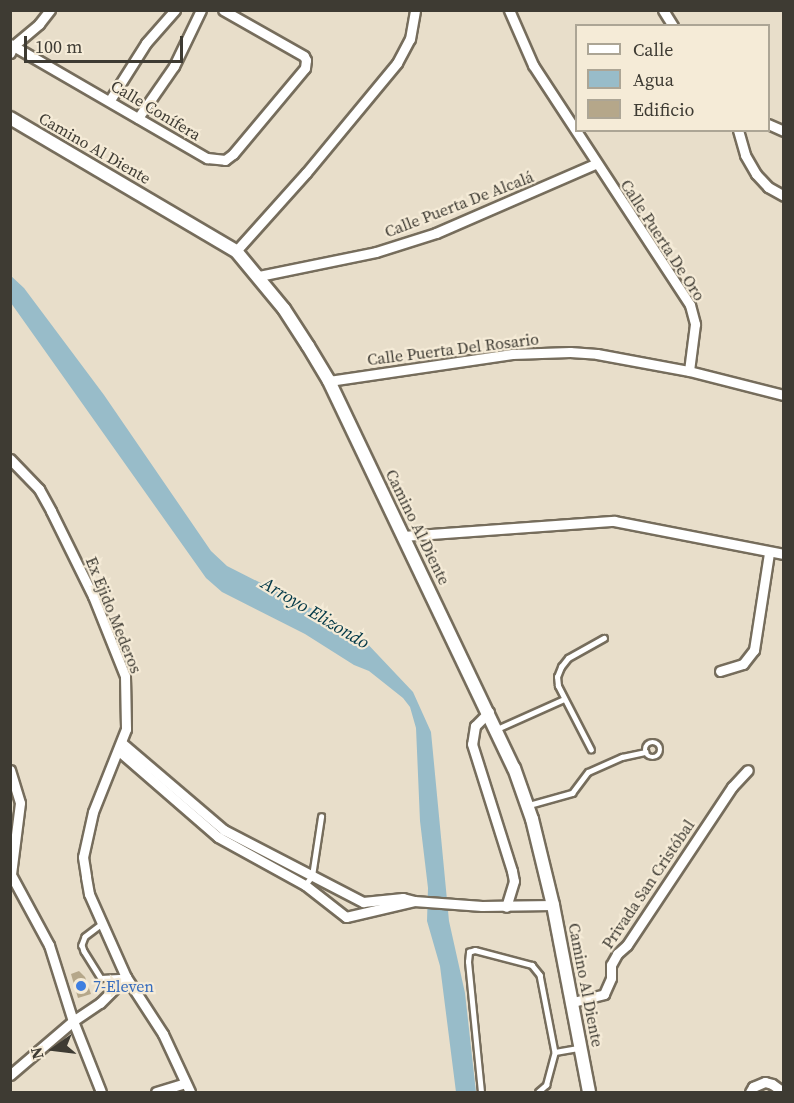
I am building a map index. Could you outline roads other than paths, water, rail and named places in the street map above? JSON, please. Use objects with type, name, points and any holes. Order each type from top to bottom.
[{"type":"street","points":[[11,48],[39,24],[50,10]]},
{"type":"street","points":[[110,100],[147,43],[175,10]]},
{"type":"street","points":[[138,118],[174,66],[201,10]]},
{"type":"street","name":"Calle Conífera","points":[[11,48],[110,100],[207,158],[225,160],[233,154],[305,68],[306,60],[304,56],[223,10]]},
{"type":"street","points":[[236,251],[306,173],[397,63],[410,39],[415,10]]},
{"type":"street","name":"Calle Puerta De Oro","points":[[509,10],[533,65],[595,164],[690,304],[695,324],[689,371]]},
{"type":"street","points":[[663,10],[672,24]]},
{"type":"street","name":"Camino Al Diente","points":[[10,118],[236,251],[284,309],[329,381],[497,729],[527,805],[553,905],[573,1002],[588,1092]]},
{"type":"street","points":[[739,132],[745,155],[756,174],[768,187],[783,196]]},
{"type":"street","name":"Calle Puerta De Alcalá","points":[[259,276],[376,252],[436,233],[595,164]]},
{"type":"street","name":"Calle Puerta Del Rosario","points":[[329,381],[512,354],[545,352],[597,354],[689,371],[783,395]]},
{"type":"street","name":"Ex Ejido Mederos","points":[[10,459],[39,489],[51,511],[93,596],[125,676],[128,699],[126,729],[93,812],[83,857],[89,894],[126,977],[163,1034],[188,1088]]},
{"type":"street","points":[[403,536],[614,521],[783,554]]},
{"type":"street","points":[[720,671],[743,664],[754,650],[769,553]]},
{"type":"street","points":[[489,712],[475,726],[472,744],[512,870],[512,893],[506,907]]},
{"type":"street","points":[[120,747],[236,849],[304,885],[346,917],[417,902]]},
{"type":"street","points":[[10,770],[20,802],[11,874],[49,945],[73,1021],[101,1092]]},
{"type":"street","name":"Privada San Cristóbal","points":[[573,1002],[604,994],[617,954],[627,945],[732,787],[748,770]]},
{"type":"street","points":[[199,816],[237,838],[363,902],[403,898],[417,902],[506,907],[553,905]]},
{"type":"street","points":[[328,905],[340,891]]},
{"type":"street","points":[[363,902],[363,915]]},
{"type":"street","points":[[10,1075],[73,1021],[100,1003],[126,977]]},
{"type":"street","points":[[750,1092],[753,1087],[765,1082],[783,1092]]},
{"type":"street","points":[[156,1092],[188,1088]]},
{"type":"lane","points":[[591,750],[558,686],[561,667],[568,658],[604,638]]},
{"type":"lane","points":[[497,729],[564,699]]},
{"type":"lane","points":[[527,805],[572,793],[588,772],[622,757],[645,752]]},
{"type":"lane","points":[[304,885],[312,876],[321,817]]},
{"type":"lane","points":[[102,924],[85,937],[82,945],[84,951],[100,978],[126,977]]},
{"type":"lane","points":[[481,1092],[468,962],[470,952],[475,950],[532,965],[540,975],[555,1052],[546,1085],[538,1092]]},
{"type":"lane","points":[[555,1052],[581,1048]]},
{"type":"water","name":"Arroyo Elizondo","points":[[10,275],[24,288],[104,395],[211,551],[227,566],[342,624],[361,637],[413,692],[431,732],[449,921],[465,993],[476,1092],[456,1092],[440,966],[427,921],[428,888],[420,821],[416,728],[410,707],[403,698],[369,671],[354,665],[305,634],[222,592],[206,578],[11,303]]},
{"type":"place","name":"7-Eleven","points":[[81,986]]}]
